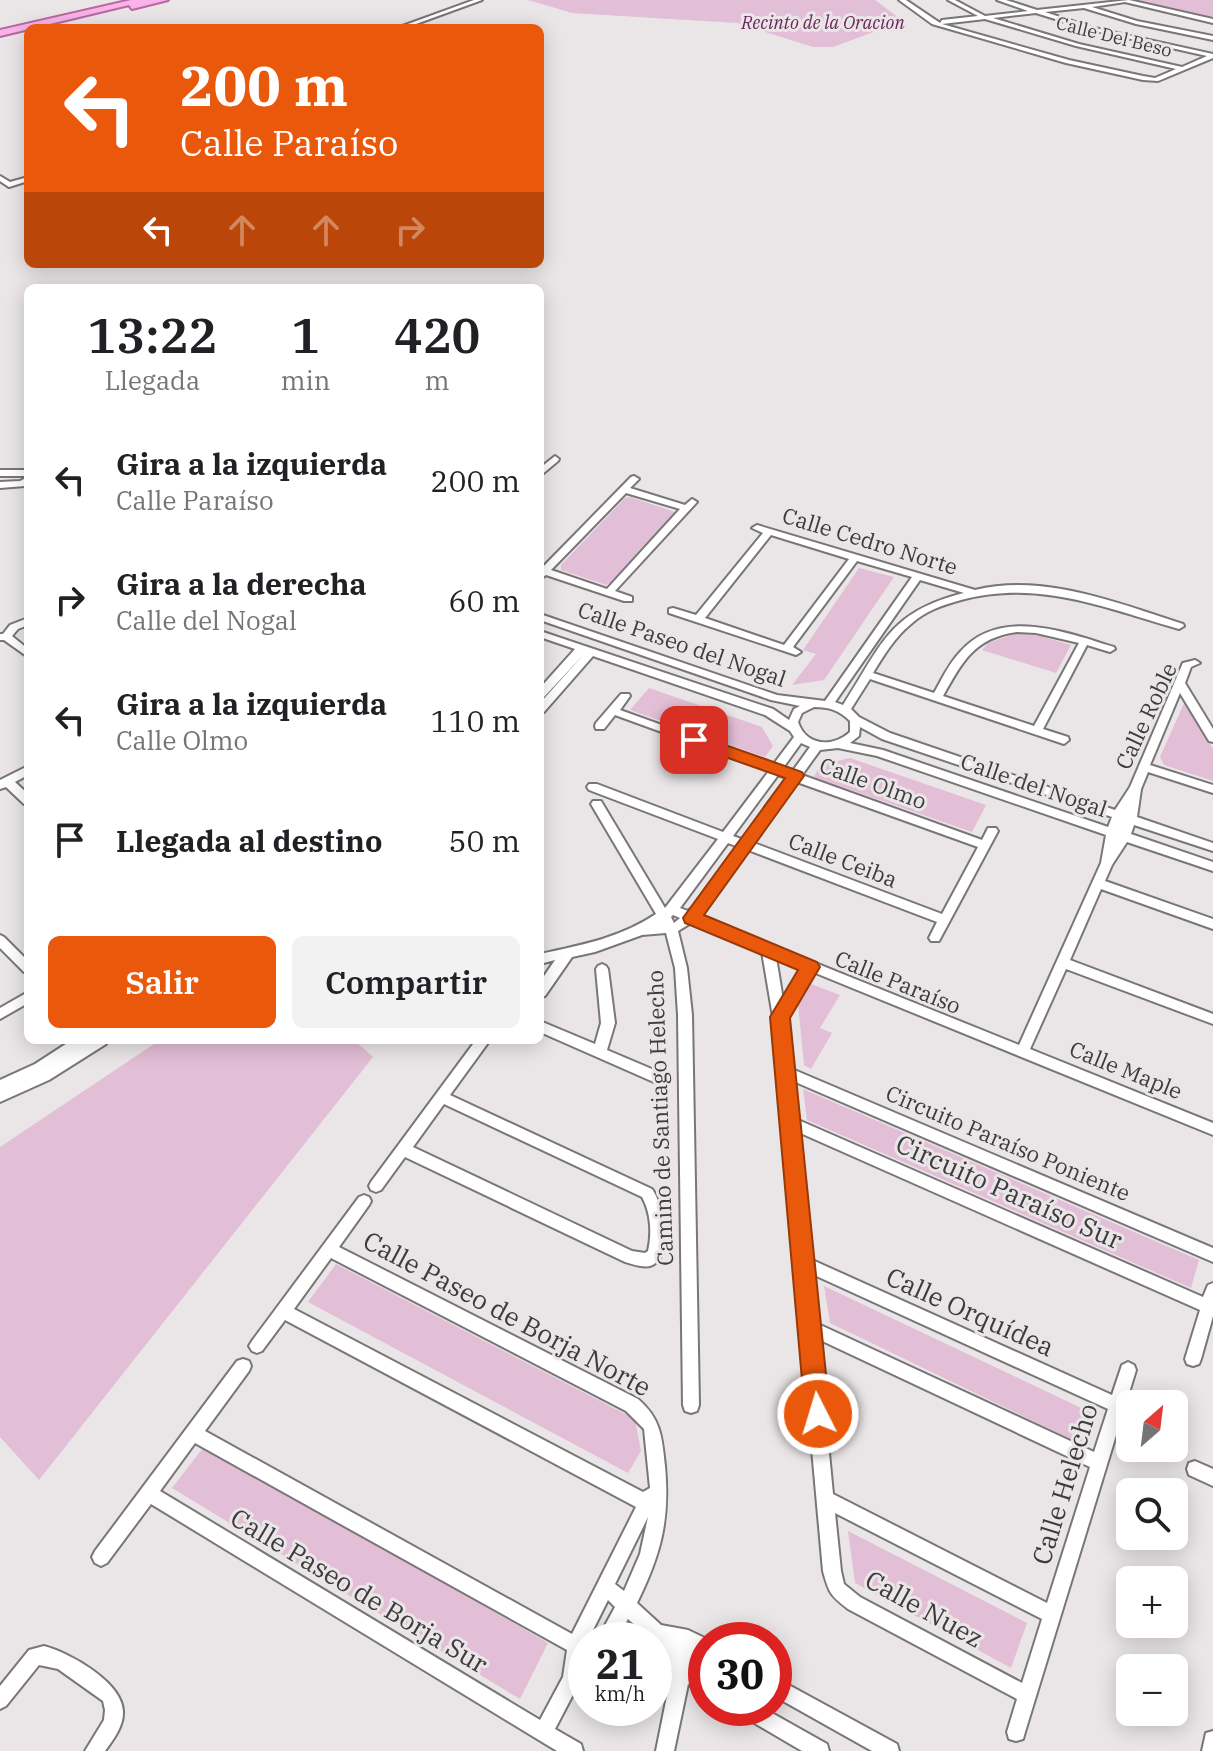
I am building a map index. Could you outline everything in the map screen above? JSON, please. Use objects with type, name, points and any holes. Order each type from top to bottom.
[{"type":"main road","points":[[43,24],[142,0]]},
{"type":"main road","points":[[61,24],[164,0]]},
{"type":"main road","points":[[60,24],[102,9]]},
{"type":"main road","points":[[0,35],[24,29]]},
{"type":"main road","points":[[0,35],[24,32]]},
{"type":"street","points":[[411,24],[479,0]]},
{"type":"street","points":[[902,0],[934,23],[1068,62],[1143,78],[1156,80],[1213,56]]},
{"type":"street","points":[[951,0],[988,18]]},
{"type":"street","points":[[1000,0],[1113,34],[1213,56]]},
{"type":"street","points":[[934,23],[1122,1],[1213,21]]},
{"type":"street","points":[[1086,7],[1130,4]]},
{"type":"street","points":[[1086,7],[1213,38]]},
{"type":"street","points":[[942,25],[988,18]]},
{"type":"street","name":"Calle Del Beso","points":[[988,18],[1078,45],[1183,69]]},
{"type":"street","points":[[0,178],[9,185],[24,180]]},
{"type":"street","points":[[544,467],[555,459]]},
{"type":"street","points":[[0,473],[24,473]]},
{"type":"street","points":[[544,572],[634,479]]},
{"type":"street","points":[[0,485],[24,482]]},
{"type":"street","points":[[609,592],[689,505],[624,489]]},
{"type":"street","name":"Calle Cedro Norte","points":[[757,528],[971,592]]},
{"type":"street","points":[[698,620],[769,531]]},
{"type":"street","points":[[673,611],[791,651],[855,557]]},
{"type":"street","points":[[544,575],[628,599]]},
{"type":"street","points":[[828,704],[918,576]]},
{"type":"street","points":[[845,710],[895,634],[911,618],[971,592],[1020,589],[1054,592],[1179,626]]},
{"type":"street","name":"Calle Paseo del Nogal","points":[[544,618],[775,698],[812,704]]},
{"type":"street","points":[[24,623],[3,637],[24,651]]},
{"type":"street","points":[[936,698],[963,655],[984,637],[1012,630],[1037,629],[1110,649]]},
{"type":"street","name":"Calle Paseo del Nogal","points":[[544,635],[769,712],[797,732]]},
{"type":"street","points":[[1037,731],[1084,642]]},
{"type":"street","points":[[544,691],[587,650]]},
{"type":"street","points":[[544,705],[587,650]]},
{"type":"street","name":"Calle Roble","points":[[1022,1052],[1097,883],[1107,863],[1116,855],[1124,817],[1136,799],[1135,789],[1143,767],[1187,665],[1195,663]]},
{"type":"street","points":[[869,675],[1064,740]]},
{"type":"street","points":[[1180,684],[1213,738]]},
{"type":"street","points":[[600,726],[625,696]]},
{"type":"street","points":[[544,959],[640,931],[669,918],[776,769],[797,732],[798,711],[812,704],[828,704],[845,710],[855,720],[855,733],[842,745],[817,745],[797,732]]},
{"type":"street","name":"Calle Olmo","points":[[613,711],[984,845]]},
{"type":"street","name":"Calle del Nogal","points":[[855,720],[886,736],[1213,847]]},
{"type":"street","points":[[692,918],[817,745]]},
{"type":"street","name":"Calle del Nogal","points":[[842,745],[879,753],[1213,867]]},
{"type":"street","points":[[1143,767],[1213,789]]},
{"type":"street","points":[[24,772],[3,783],[24,798]]},
{"type":"street","name":"Calle Ceiba","points":[[593,787],[944,920]]},
{"type":"street","name":"Camino de Santiago Helecho","points":[[597,804],[669,918],[681,968],[685,1015],[691,1405]]},
{"type":"street","points":[[935,938],[992,831]]},
{"type":"street","points":[[1097,883],[1213,924]]},
{"type":"street","name":"Calle Paraíso","points":[[669,918],[692,918],[1022,1052]]},
{"type":"street","points":[[0,940],[24,965]]},
{"type":"street","name":"Calle Nuez","points":[[768,950],[780,1017],[832,1571],[837,1589],[844,1596],[1027,1695]]},
{"type":"street","points":[[544,986],[567,954]]},
{"type":"street","points":[[1062,962],[1213,1019]]},
{"type":"street","points":[[780,1017],[810,967]]},
{"type":"street","points":[[600,1052],[608,1023],[602,969]]},
{"type":"street","points":[[0,1014],[24,999]]},
{"type":"street","points":[[544,1028],[661,1079]]},
{"type":"street","points":[[0,1086],[40,1068],[76,1044]]},
{"type":"street","points":[[0,1096],[44,1076],[95,1044]]},
{"type":"street","points":[[376,1186],[480,1044]]},
{"type":"street","name":"Calle Maple","points":[[1022,1052],[1213,1129]]},
{"type":"street","name":"Circuito Paraíso Poniente","points":[[785,1072],[1213,1255]]},
{"type":"street","points":[[403,1149],[630,1257],[649,1260],[654,1257],[657,1250],[656,1204],[647,1193],[441,1097]]},
{"type":"street","name":"Circuito Paraíso Sur","points":[[790,1122],[1211,1298]]},
{"type":"street","name":"Calle Paseo de Borja Norte","points":[[257,1346],[364,1201]]},
{"type":"street","name":"Calle Paseo de Borja Norte","points":[[329,1249],[632,1405],[647,1417],[652,1426],[659,1479],[653,1506],[655,1541],[627,1605]]},
{"type":"street","name":"Calle Orquídea","points":[[803,1263],[1116,1405]]},
{"type":"street","points":[[1193,1359],[1211,1298]]},
{"type":"street","points":[[283,1311],[653,1506]]},
{"type":"street","points":[[810,1328],[1099,1463]]},
{"type":"street","points":[[101,1557],[243,1366]]},
{"type":"street","name":"Calle Helecho","points":[[1122,1390],[1128,1370]]},
{"type":"street","name":"Calle Helecho","points":[[1016,1732],[1116,1408]]},
{"type":"street","points":[[193,1433],[568,1641]]},
{"type":"street","points":[[1195,1469],[1213,1478]]},
{"type":"street","name":"Calle Paseo de Borja Sur","points":[[148,1493],[574,1751]]},
{"type":"street","points":[[826,1499],[1052,1615]]},
{"type":"street","name":"Calle Paseo de Borja Norte","points":[[606,1587],[653,1506]]},
{"type":"street","points":[[592,1622],[606,1587],[645,1622]]},
{"type":"street","points":[[617,1622],[627,1605]]},
{"type":"street","points":[[665,1751],[688,1639],[672,1636]]},
{"type":"street","points":[[0,1700],[35,1656],[49,1655],[109,1695],[114,1702],[114,1722],[94,1751]]},
{"type":"street","points":[[672,1655],[688,1674]]},
{"type":"street","points":[[543,1733],[568,1691]]},
{"type":"street","points":[[792,1696],[890,1751]]},
{"type":"street","points":[[776,1726],[820,1751]]},
{"type":"street","points":[[1211,1751],[1213,1740]]},
{"type":"green space","name":"Recinto de la Oracion","points":[[528,0],[875,0],[907,24],[890,26],[833,47],[813,47],[737,23],[572,13]]},
{"type":"green space","points":[[1130,0],[1213,0],[1213,18]]},
{"type":"green space","points":[[625,498],[675,512],[612,582],[606,585],[561,570],[561,565]]},
{"type":"green space","points":[[859,568],[894,577],[824,680],[792,685],[816,654],[803,650]]},
{"type":"green space","points":[[1017,633],[1071,645],[1056,673],[982,650],[988,643]]},
{"type":"green space","points":[[649,688],[762,727],[773,746],[765,757],[630,710]]},
{"type":"green space","points":[[1185,701],[1213,749],[1213,781],[1164,765],[1160,757]]},
{"type":"green space","points":[[850,758],[986,805],[972,832],[814,777],[820,765]]},
{"type":"green space","points":[[811,984],[840,995],[820,1028],[832,1033],[811,1069],[804,1065],[798,1004]]},
{"type":"green space","points":[[154,1044],[358,1044],[373,1057],[39,1480],[0,1437],[0,1147]]},
{"type":"green space","points":[[803,1089],[1199,1260],[1191,1288],[807,1120]]},
{"type":"green space","points":[[336,1264],[635,1419],[641,1451],[628,1473],[308,1302]]},
{"type":"green space","points":[[824,1286],[1092,1413],[1081,1444],[830,1323]]},
{"type":"green space","points":[[206,1444],[548,1643],[520,1699],[172,1488]]},
{"type":"green space","points":[[848,1531],[1027,1623],[1011,1668],[855,1583]]},
{"type":"route","points":[[694,740],[796,776],[692,918],[810,967],[780,1017],[818,1414]]}]
